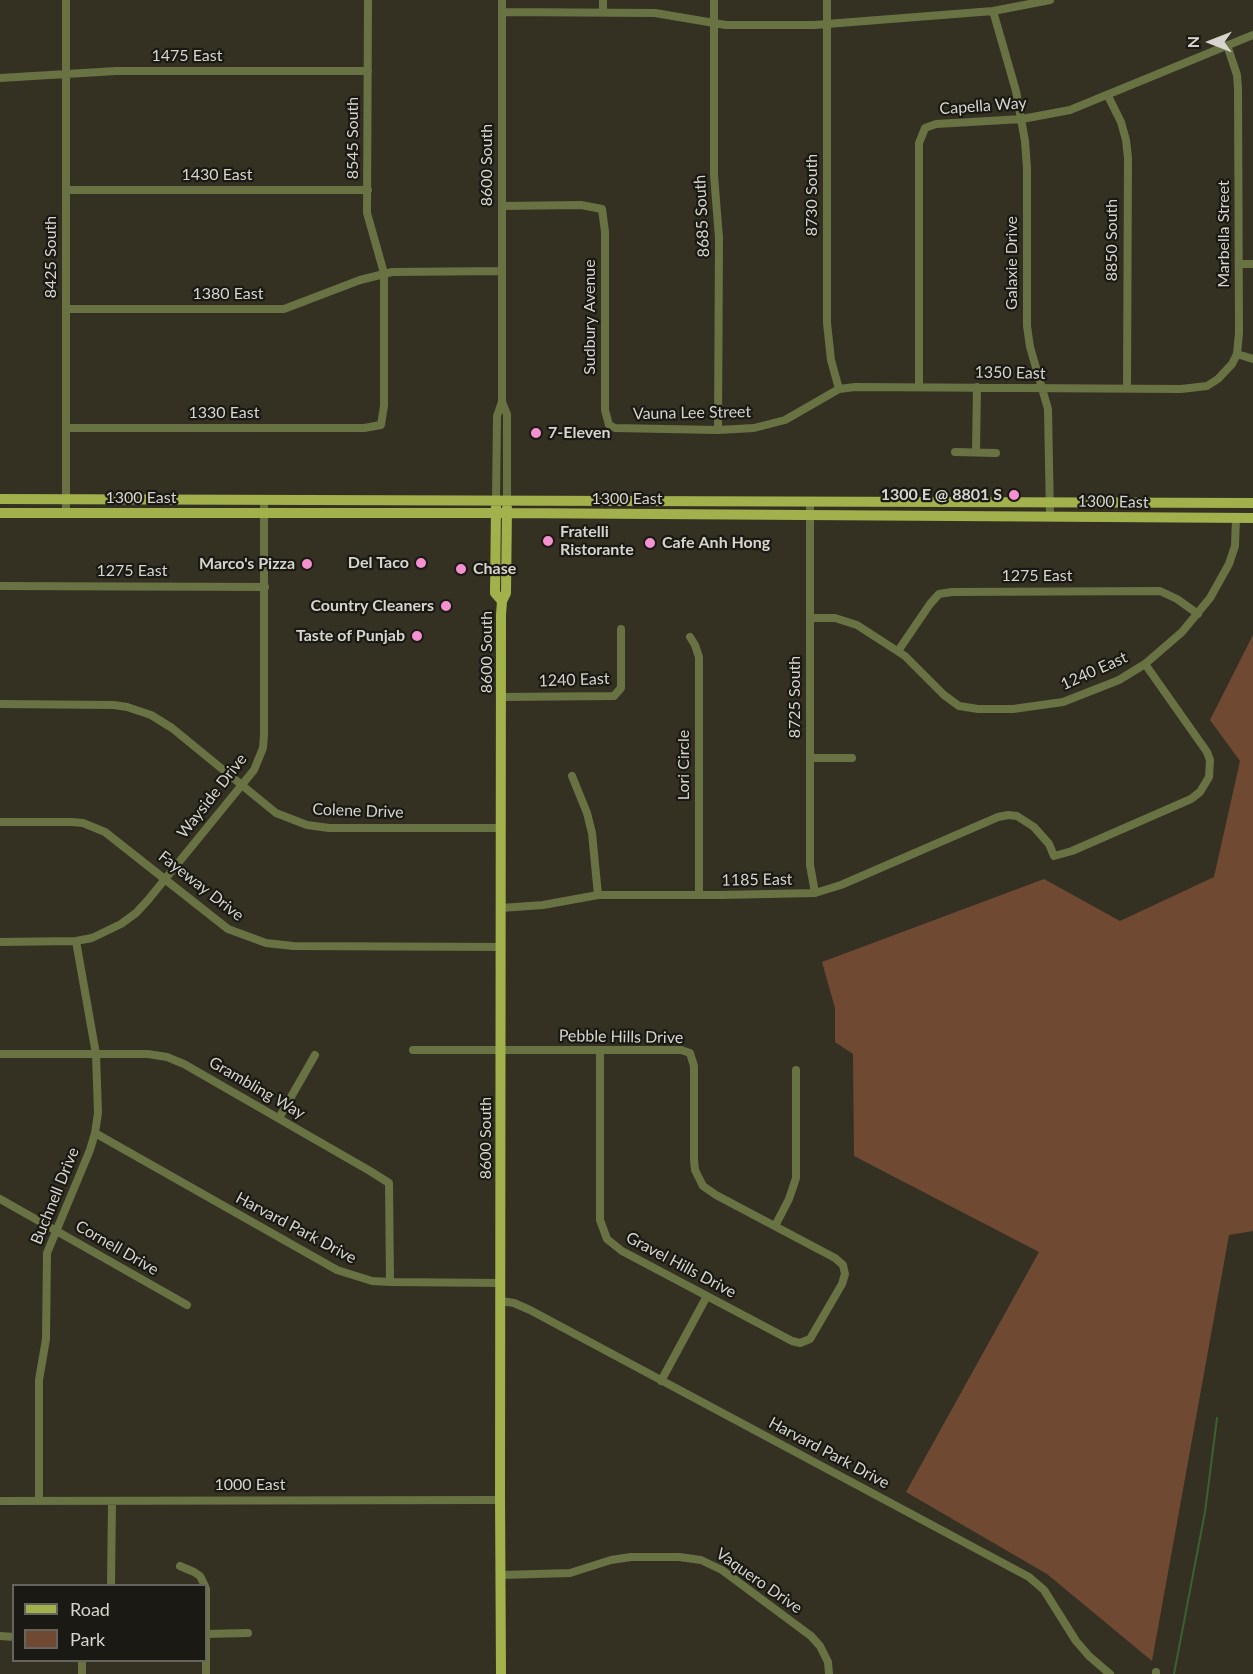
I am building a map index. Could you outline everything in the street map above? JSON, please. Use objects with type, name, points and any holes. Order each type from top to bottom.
[{"type":"main road","name":"1300 East","points":[[0,499],[1253,503]]},
{"type":"main road","points":[[331,513],[334,500]]},
{"type":"main road","name":"8600 South","points":[[501,500],[495,593],[502,601],[501,1674]]},
{"type":"main road","name":"1300 East","points":[[0,513],[501,513],[1253,518]]},
{"type":"street","name":"8425 South","points":[[66,0],[66,513]]},
{"type":"street","name":"8545 South","points":[[368,0],[369,224],[384,273],[384,406],[381,425]]},
{"type":"street","name":"8600 South","points":[[501,500],[497,416],[502,402],[502,0]]},
{"type":"street","points":[[603,0],[603,12]]},
{"type":"street","name":"8685 South","points":[[714,0],[714,175],[719,237],[718,430]]},
{"type":"street","name":"8730 South","points":[[827,0],[827,323],[831,360],[839,389]]},
{"type":"street","points":[[502,12],[667,14],[714,24],[827,25],[993,11],[1050,0]]},
{"type":"street","name":"Galaxie Drive","points":[[993,11],[1022,119],[1027,168],[1027,326],[1030,347],[1043,388],[1049,426],[1050,516]]},
{"type":"street","name":"Capella Way","points":[[919,387],[919,143],[925,128],[936,124],[1022,119],[1070,110],[1253,35]]},
{"type":"street","name":"Marbella Street","points":[[1227,45],[1237,75],[1238,88],[1239,333],[1237,354]]},
{"type":"street","name":"1475 East","points":[[3,78],[116,71],[368,71]]},
{"type":"street","name":"8850 South","points":[[1108,96],[1121,122],[1128,158],[1127,388]]},
{"type":"street","name":"1430 East","points":[[66,190],[368,190]]},
{"type":"street","name":"Sudbury Avenue","points":[[502,206],[581,205],[602,209],[605,232],[605,410],[609,425]]},
{"type":"street","points":[[1239,264],[1253,264]]},
{"type":"street","name":"1380 East","points":[[66,309],[284,309],[384,273],[502,271]]},
{"type":"street","points":[[1237,354],[1253,359]]},
{"type":"street","name":"1350 East","points":[[839,389],[1207,386],[1226,373],[1237,354]]},
{"type":"street","points":[[976,387],[976,452]]},
{"type":"street","name":"Vauna Lee Street","points":[[609,425],[623,429],[754,428],[785,420],[839,389]]},
{"type":"street","name":"1330 East","points":[[66,428],[364,428],[381,425]]},
{"type":"street","points":[[955,452],[996,453]]},
{"type":"street","name":"Wayside Drive","points":[[0,942],[76,941],[92,938],[121,924],[136,913],[166,879],[254,770],[263,748],[264,500]]},
{"type":"street","name":"8725 South","points":[[810,501],[810,865],[816,893]]},
{"type":"street","name":"1240 East","points":[[898,651],[912,662],[944,696],[959,706],[1013,709],[1063,702],[1090,693],[1119,681],[1145,664],[1182,632],[1198,614],[1230,564],[1235,546],[1236,518]]},
{"type":"street","name":"1275 East","points":[[0,586],[265,587]]},
{"type":"street","name":"1275 East","points":[[898,651],[939,594],[952,592],[1160,591],[1177,599],[1198,614]]},
{"type":"street","points":[[810,618],[835,618],[850,621],[898,651]]},
{"type":"street","name":"1240 East","points":[[502,697],[614,696],[621,688],[621,629]]},
{"type":"street","name":"Lori Circle","points":[[690,637],[699,657],[699,895]]},
{"type":"street","name":"1185 East","points":[[501,908],[543,905],[598,895],[816,893],[841,885],[998,817],[1017,816],[1034,827],[1049,844],[1053,856],[1072,851],[1181,803],[1200,792],[1209,777],[1210,760],[1145,664]]},
{"type":"street","name":"Colene Drive","points":[[0,704],[114,705],[139,710],[162,721],[276,813],[297,822],[318,827],[501,828]]},
{"type":"street","points":[[810,758],[852,758]]},
{"type":"street","points":[[572,776],[587,813],[592,833],[598,895]]},
{"type":"street","name":"Fayeway Drive","points":[[0,822],[72,822],[95,827],[116,838],[228,929],[266,943],[293,946],[501,946]]},
{"type":"street","name":"Buchnell Drive","points":[[39,1501],[39,1380],[46,1339],[47,1253],[90,1150],[98,1113],[96,1054],[76,941]]},
{"type":"street","name":"Pebble Hills Drive","points":[[413,1050],[681,1050],[690,1053],[694,1066],[694,1160],[698,1178],[716,1195],[836,1258],[844,1269]]},
{"type":"street","name":"Gravel Hills Drive","points":[[600,1050],[600,1210],[602,1230],[614,1246],[792,1341],[800,1343],[810,1339],[814,1334],[842,1284],[844,1269]]},
{"type":"street","name":"Grambling Way","points":[[0,1054],[148,1054],[176,1060],[279,1118],[389,1183],[390,1282]]},
{"type":"street","points":[[279,1118],[315,1055]]},
{"type":"street","points":[[775,1226],[789,1199],[796,1178],[796,1070]]},
{"type":"street","name":"Harvard Park Drive","points":[[95,1133],[337,1270],[363,1279],[390,1282],[501,1283]]},
{"type":"street","name":"Cornell Drive","points":[[0,1199],[187,1305]]},
{"type":"street","points":[[661,1381],[707,1296]]},
{"type":"street","name":"Harvard Park Drive","points":[[501,1301],[520,1305],[1029,1577],[1044,1590],[1076,1641],[1110,1674]]},
{"type":"street","name":"1000 East","points":[[0,1501],[500,1500]]},
{"type":"street","points":[[111,1584],[112,1501]]},
{"type":"street","name":"Vaquero Drive","points":[[502,1575],[570,1574],[610,1560],[631,1557],[679,1557],[701,1560],[722,1570],[811,1636],[820,1646],[828,1662],[829,1674]]},
{"type":"street","points":[[180,1566],[200,1576],[204,1584]]},
{"type":"street","points":[[207,1634],[248,1633]]},
{"type":"green space","points":[[1253,635],[1253,1231],[1229,1235],[1152,1661],[1047,1574],[906,1492],[1039,1252],[854,1156],[853,1054],[835,1042],[835,1008],[822,962],[1044,879],[1120,921],[1214,877],[1240,761],[1210,720]]},
{"type":"waterway","points":[[1174,1674],[1205,1512],[1217,1418]]},
{"type":"place","name":"7-Eleven","points":[[536,433]]},
{"type":"place","name":"1300 E @ 8801 S","points":[[1014,495]]},
{"type":"place","name":"Fratelli Ristorante","points":[[548,541]]},
{"type":"place","name":"Cafe Anh Hong","points":[[650,543]]},
{"type":"place","name":"Del Taco","points":[[421,563]]},
{"type":"place","name":"Marco's Pizza","points":[[307,564]]},
{"type":"place","name":"Chase","points":[[461,569]]},
{"type":"place","name":"Country Cleaners","points":[[446,606]]},
{"type":"place","name":"Taste of Punjab","points":[[417,636]]}]
